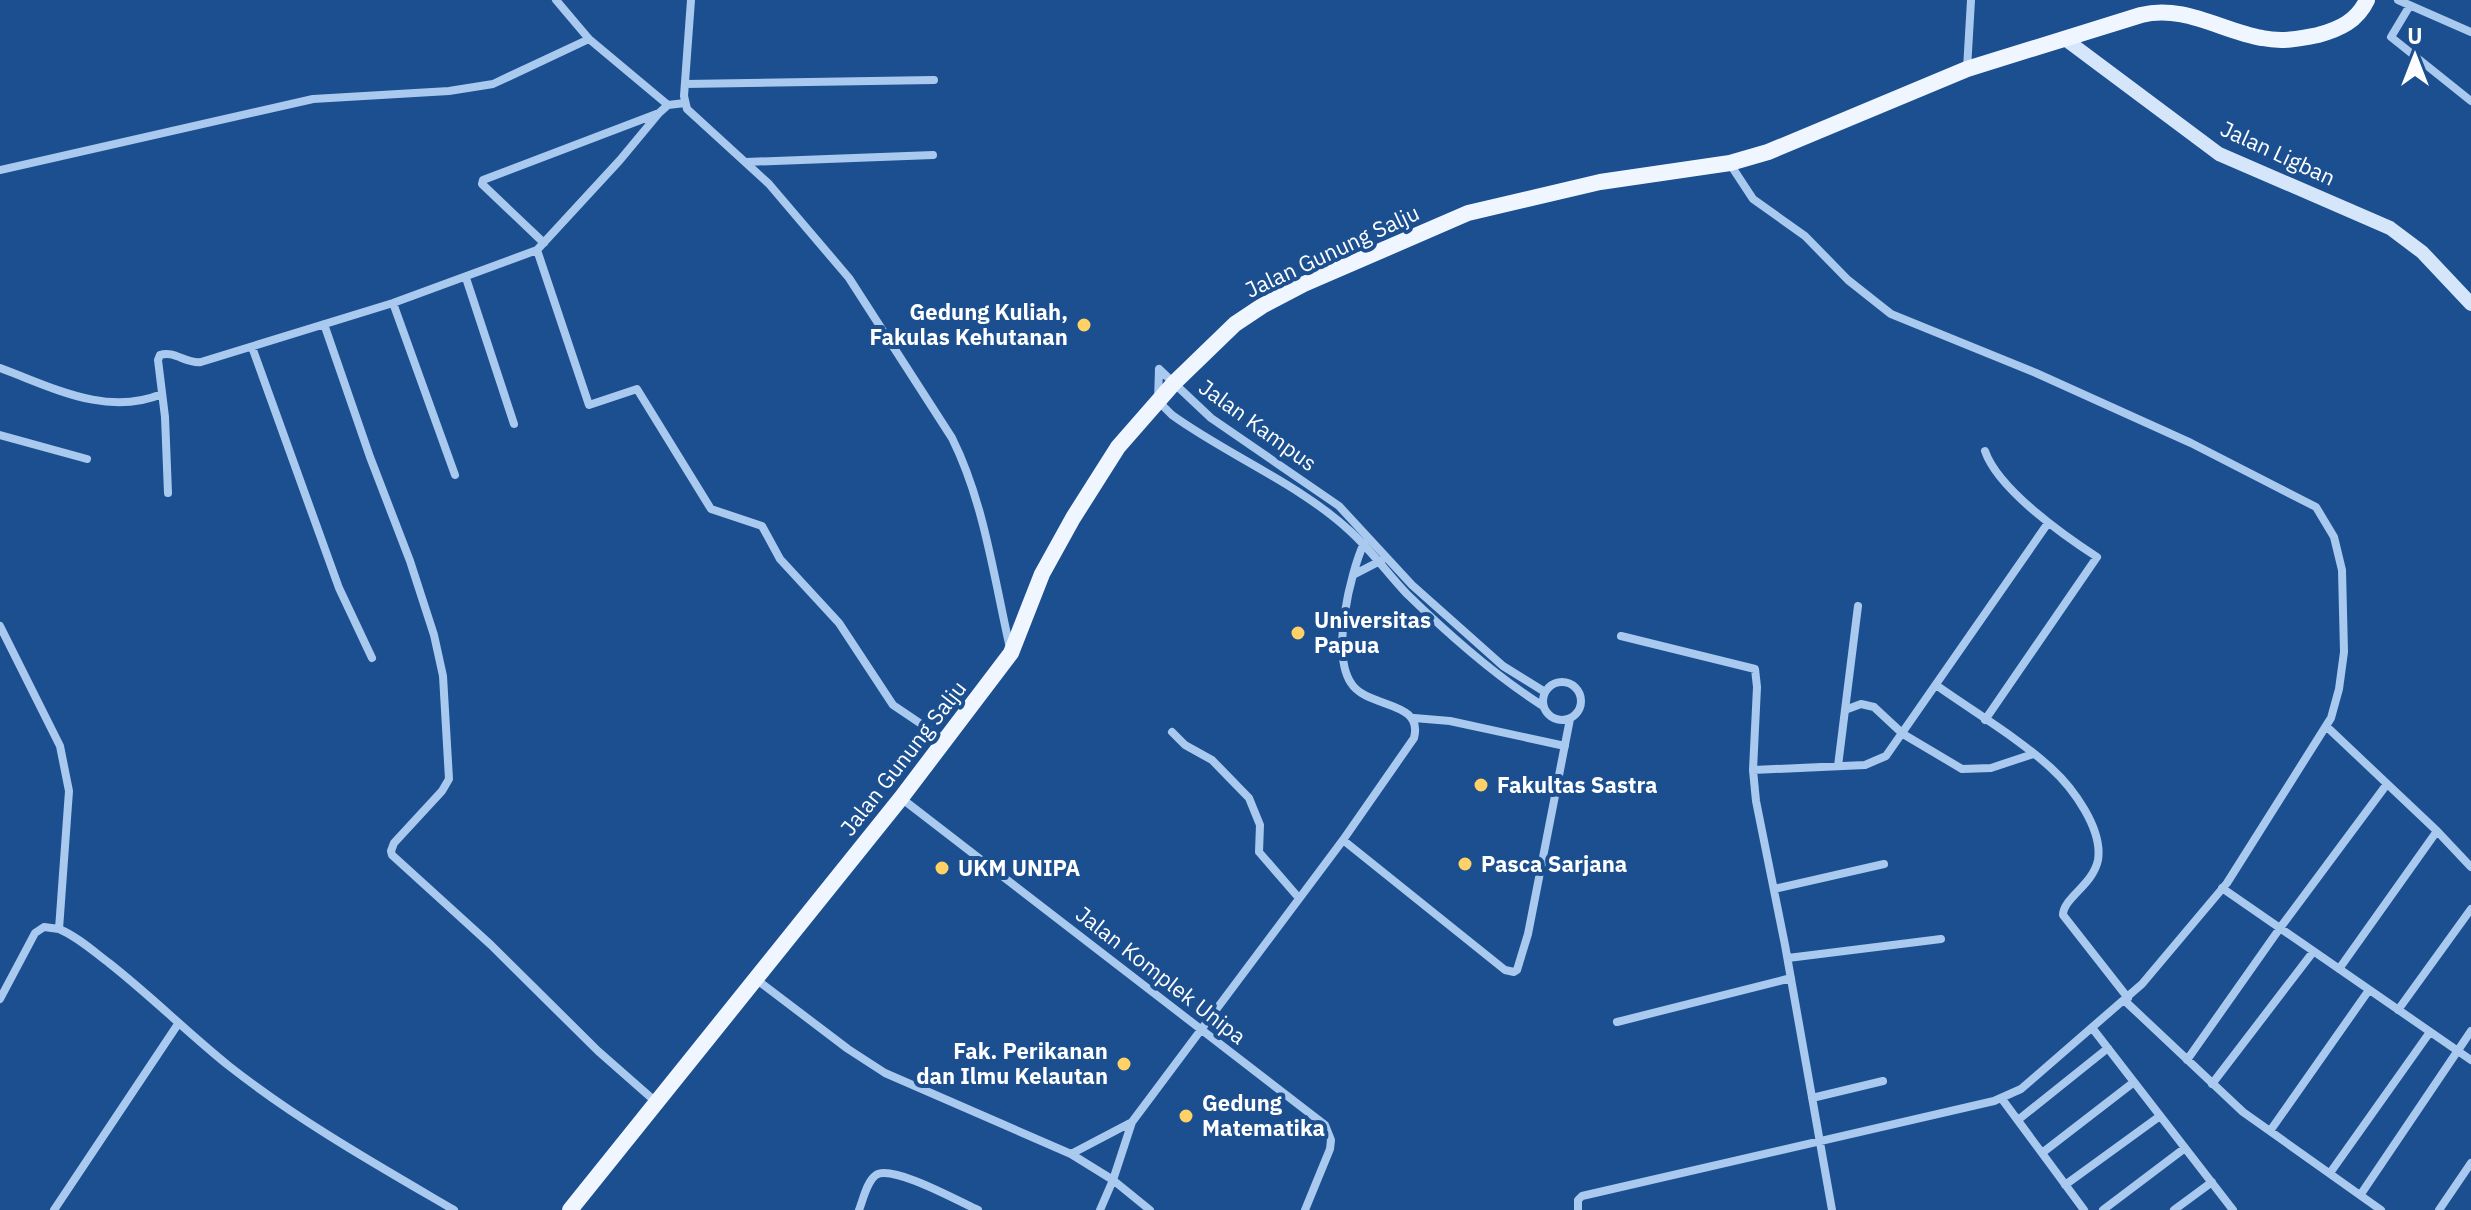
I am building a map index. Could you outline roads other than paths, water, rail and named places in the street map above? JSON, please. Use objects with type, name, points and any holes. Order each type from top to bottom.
[{"type":"main road","name":"Jalan Gunung Salju","points":[[570,1210],[757,980],[1011,653],[1042,574],[1118,447],[1174,383],[1235,324],[1304,284],[1468,213],[1600,182],[1730,163],[1799,141],[1967,69],[2141,15],[2162,11],[2182,14],[2260,38],[2292,40],[2348,24],[2367,0]]},
{"type":"main road","name":"Jalan Ligban","points":[[2065,39],[2219,154],[2390,228],[2422,252],[2471,304]]},
{"type":"street","points":[[556,0],[589,39],[668,105]]},
{"type":"street","points":[[691,0],[685,103],[695,118],[769,184],[849,278],[952,438],[966,465],[974,491],[1011,653]]},
{"type":"street","points":[[1967,69],[1971,0]]},
{"type":"street","points":[[2398,0],[2471,32]]},
{"type":"street","points":[[2409,7],[2391,37],[2471,101]]},
{"type":"street","points":[[0,170],[301,101],[449,91],[493,84],[589,39]]},
{"type":"street","points":[[685,84],[934,80]]},
{"type":"street","points":[[168,493],[160,355],[167,353],[197,363],[393,303],[466,278],[540,247],[659,113],[668,105],[685,103]]},
{"type":"street","points":[[659,113],[483,180],[482,184],[540,247],[589,405],[637,389],[711,509],[762,526],[780,559],[839,623],[893,705],[945,740]]},
{"type":"street","points":[[746,162],[933,155]]},
{"type":"street","points":[[1578,1210],[1577,1204],[1582,1196],[2002,1099],[2021,1089],[2126,1000],[2189,931],[2222,888],[2326,726],[2336,705],[2344,652],[2340,557],[2334,537],[2316,507],[2177,437],[2036,373],[1891,314],[1848,280],[1805,236],[1753,199],[1730,163]]},
{"type":"street","points":[[466,278],[514,424]]},
{"type":"street","points":[[393,303],[455,475]]},
{"type":"street","points":[[324,324],[410,561],[434,635],[443,676],[449,779],[442,791],[394,843],[392,855],[657,1103]]},
{"type":"street","points":[[252,347],[339,588],[372,658]]},
{"type":"street","points":[[0,368],[95,402],[137,401],[162,394]]},
{"type":"street","name":"Jalan Kampus","points":[[1174,383],[1211,418],[1339,506],[1354,520],[1365,542]]},
{"type":"street","name":"Jalan Kampus","points":[[1158,401],[1184,424],[1326,512],[1365,542],[1424,609],[1487,666],[1543,706],[1554,719],[1570,719]]},
{"type":"street","points":[[0,435],[87,459]]},
{"type":"street","points":[[1985,451],[1988,460],[2020,498],[2048,523],[2097,557],[1985,720]]},
{"type":"street","points":[[1753,770],[1865,765],[1886,756],[2048,523]]},
{"type":"street","points":[[1365,542],[1346,602],[1344,634],[1348,677],[1361,694],[1414,718],[1450,721],[1565,746]]},
{"type":"street","points":[[1354,574],[1382,560]]},
{"type":"street","name":"Jalan Kampus","points":[[1382,560],[1517,677],[1545,692]]},
{"type":"street","points":[[1424,609],[1431,601]]},
{"type":"street","points":[[1838,766],[1858,606]]},
{"type":"street","points":[[0,626],[60,746],[69,791],[59,929]]},
{"type":"street","points":[[1456,638],[1464,631]]},
{"type":"street","points":[[1621,636],[1755,669],[1753,770],[1756,801],[1788,958],[1832,1210]]},
{"type":"street","points":[[1487,666],[1494,657]]},
{"type":"street","points":[[1343,840],[1505,970],[1514,972],[1521,963],[1528,934],[1570,719],[1580,708],[1581,697],[1577,688],[1560,682],[1551,685],[1545,692],[1543,706]]},
{"type":"street","points":[[1936,685],[2052,769],[2084,811],[2097,843],[2098,858],[2093,875],[2066,904],[2063,915],[2126,1000],[2243,1112],[2381,1210]]},
{"type":"street","points":[[1845,710],[1855,704],[1868,705],[1903,734],[1962,769],[1991,768],[2033,754]]},
{"type":"street","points":[[1100,1210],[1132,1122],[1343,840],[1414,738],[1417,724],[1414,718]]},
{"type":"street","points":[[2326,726],[2471,867]]},
{"type":"street","points":[[1172,732],[1185,745],[1212,760],[1249,798],[1260,825],[1259,852],[1298,897]]},
{"type":"street","points":[[2187,1060],[2387,784]]},
{"type":"street","name":"Jalan Komplek Unipa","points":[[901,798],[1325,1125],[1330,1133],[1330,1149],[1305,1210]]},
{"type":"street","points":[[2339,969],[2437,831]]},
{"type":"street","points":[[1774,889],[1884,864]]},
{"type":"street","points":[[2222,888],[2471,1060]]},
{"type":"street","points":[[2398,1010],[2471,909]]},
{"type":"street","points":[[0,999],[35,933],[44,927],[73,935],[230,1067],[333,1139],[454,1210]]},
{"type":"street","points":[[1788,958],[1941,939]]},
{"type":"street","points":[[2212,1084],[2313,952]]},
{"type":"street","points":[[1617,1022],[1791,978]]},
{"type":"street","points":[[757,980],[885,1073],[1071,1154],[1113,1180],[1150,1210]]},
{"type":"street","points":[[2270,1131],[2369,990]]},
{"type":"street","points":[[54,1210],[178,1024]]},
{"type":"street","points":[[2093,1029],[2233,1210]]},
{"type":"street","points":[[2361,1194],[2471,1031]]},
{"type":"street","points":[[2330,1173],[2430,1032]]},
{"type":"street","points":[[2018,1120],[2108,1048]]},
{"type":"street","points":[[1812,1098],[1883,1081]]},
{"type":"street","points":[[2042,1153],[2134,1082]]},
{"type":"street","points":[[2002,1099],[2084,1210]]},
{"type":"street","points":[[2065,1185],[2160,1116]]},
{"type":"street","points":[[1071,1154],[1132,1122]]},
{"type":"street","points":[[2103,1210],[2185,1148]]},
{"type":"street","points":[[2439,1210],[2468,1175],[2471,1163]]},
{"type":"street","points":[[859,1210],[872,1180],[881,1173],[889,1173],[903,1176],[978,1210]]},
{"type":"street","points":[[2174,1210],[2212,1182]]},
{"type":"place","name":"Gedung Kuliah, Fakulas Kehutanan","points":[[1084,325]]},
{"type":"place","name":"Universitas Papua","points":[[1298,633]]},
{"type":"place","name":"Fakultas Sastra","points":[[1481,785]]},
{"type":"place","name":"Pasca Sarjana","points":[[1465,864]]},
{"type":"place","name":"UKM UNIPA","points":[[942,868]]},
{"type":"place","name":"Fak. Perikanan dan Ilmu Kelautan","points":[[1124,1064]]},
{"type":"place","name":"Gedung Matematika","points":[[1186,1116]]}]
